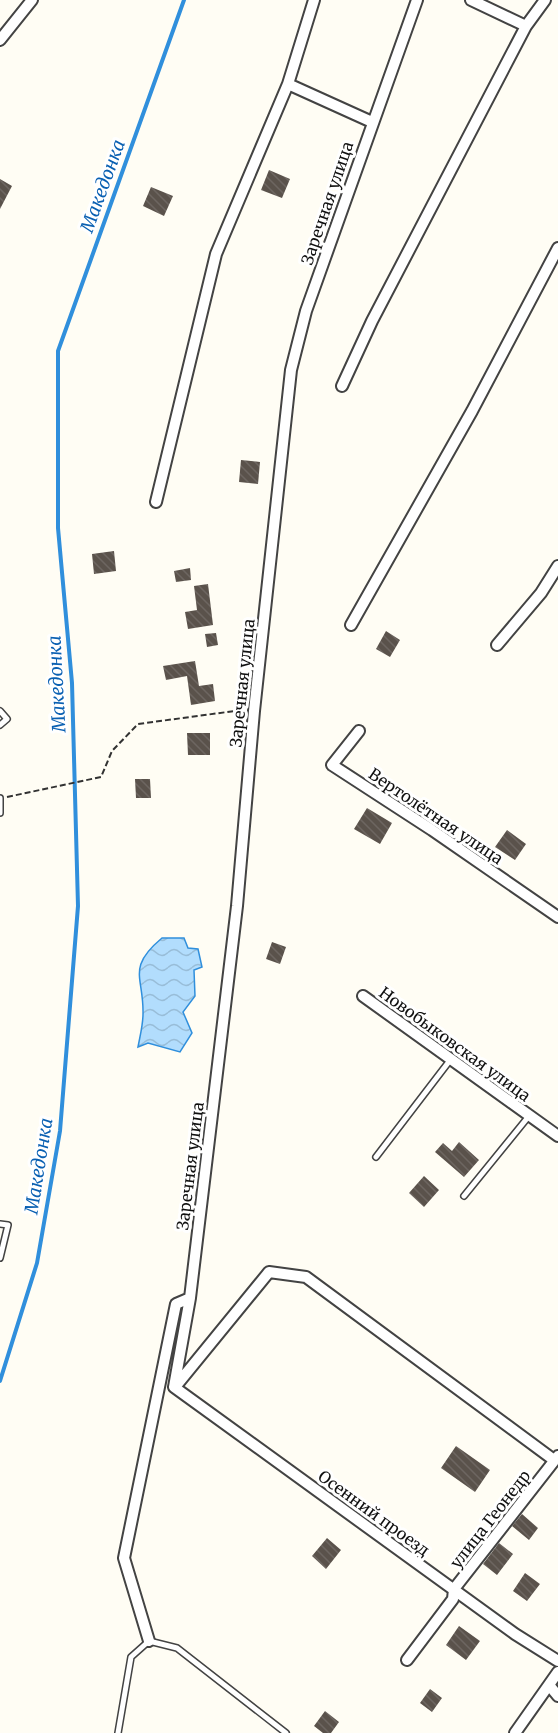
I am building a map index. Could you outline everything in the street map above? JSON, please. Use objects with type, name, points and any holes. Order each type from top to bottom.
[{"type":"street","points":[[0,40],[32,0]]},
{"type":"street","points":[[156,502],[216,254],[288,84],[314,0]]},
{"type":"street","name":"Заречная улица","points":[[174,1387],[190,1298],[237,906],[254,711],[291,370],[306,311],[417,0]]},
{"type":"street","points":[[471,0],[526,26]]},
{"type":"street","points":[[342,386],[372,321],[526,26],[545,0]]},
{"type":"street","points":[[288,84],[372,122]]},
{"type":"street","points":[[351,625],[472,411],[558,248]]},
{"type":"street","points":[[497,645],[541,593],[558,566]]},
{"type":"street","name":"Вертолётная улица","points":[[359,731],[332,765],[432,830],[558,917]]},
{"type":"street","name":"Новобыковская улица","points":[[363,996],[558,1136]]},
{"type":"street","points":[[174,1387],[269,1272],[306,1277],[556,1458]]},
{"type":"street","points":[[149,1641],[124,1558],[176,1304],[190,1298]]},
{"type":"street","name":"Осенний проезд","points":[[174,1387],[558,1661]]},
{"type":"street","name":"улица Геонедр","points":[[408,1660],[453,1599],[454,1589],[556,1458]]},
{"type":"street","points":[[515,1733],[558,1672]]},
{"type":"street","points":[[549,1685],[558,1695]]},
{"type":"lane","points":[[0,711],[6,719],[0,725]]},
{"type":"lane","points":[[0,798],[0,813]]},
{"type":"lane","points":[[376,1157],[451,1059]]},
{"type":"lane","points":[[464,1196],[529,1116]]},
{"type":"lane","points":[[0,1224],[8,1225],[0,1258]]},
{"type":"lane","points":[[118,1733],[130,1657],[149,1641],[177,1648],[286,1733]]},
{"type":"path","points":[[0,798],[83,783],[101,777],[112,751],[138,724],[234,709],[254,711]]},
{"type":"water","points":[[162,938],[184,938],[188,948],[198,949],[202,967],[194,970],[195,996],[183,1012],[192,1033],[180,1052],[148,1043],[138,1047],[143,1014],[140,965],[151,948]]},
{"type":"building","points":[[269,170],[290,179],[282,198],[261,190]]},
{"type":"building","points":[[0,179],[12,186],[0,209]]},
{"type":"building","points":[[151,187],[173,196],[164,216],[143,206]]},
{"type":"building","points":[[241,460],[260,462],[258,484],[239,482]]},
{"type":"building","points":[[114,551],[116,571],[94,574],[92,554]]},
{"type":"building","points":[[190,568],[191,580],[176,582],[174,571]]},
{"type":"building","points":[[208,584],[213,625],[188,629],[185,612],[197,610],[194,586]]},
{"type":"building","points":[[386,631],[400,640],[390,657],[376,649]]},
{"type":"building","points":[[216,633],[218,645],[207,647],[205,634]]},
{"type":"building","points":[[195,661],[199,686],[213,684],[215,701],[191,705],[187,676],[166,680],[163,666]]},
{"type":"building","points":[[187,733],[210,733],[210,755],[188,755]]},
{"type":"building","points":[[135,779],[150,779],[151,798],[136,798]]},
{"type":"building","points":[[367,808],[392,823],[380,844],[354,829]]},
{"type":"building","points":[[507,830],[526,844],[515,860],[495,847]]},
{"type":"building","points":[[272,942],[286,947],[280,964],[266,959]]},
{"type":"building","points":[[459,1142],[479,1160],[464,1177],[435,1152],[443,1143],[452,1151]]},
{"type":"building","points":[[424,1176],[439,1190],[424,1207],[409,1193]]},
{"type":"building","points":[[456,1446],[490,1470],[475,1492],[441,1468]]},
{"type":"building","points":[[522,1514],[538,1528],[529,1540],[512,1526]]},
{"type":"building","points":[[327,1538],[341,1550],[326,1569],[312,1556]]},
{"type":"building","points":[[499,1543],[513,1554],[497,1575],[483,1564]]},
{"type":"building","points":[[525,1573],[540,1584],[527,1601],[513,1591]]},
{"type":"building","points":[[459,1626],[480,1641],[466,1660],[446,1645]]},
{"type":"building","points":[[430,1689],[442,1698],[432,1712],[420,1703]]},
{"type":"building","points":[[325,1711],[339,1722],[331,1733],[323,1733],[314,1726]]},
{"type":"waterway","name":"Македонка","points":[[0,1381],[37,1263],[60,1131],[78,906],[72,683],[58,528],[58,351],[184,0]]}]
